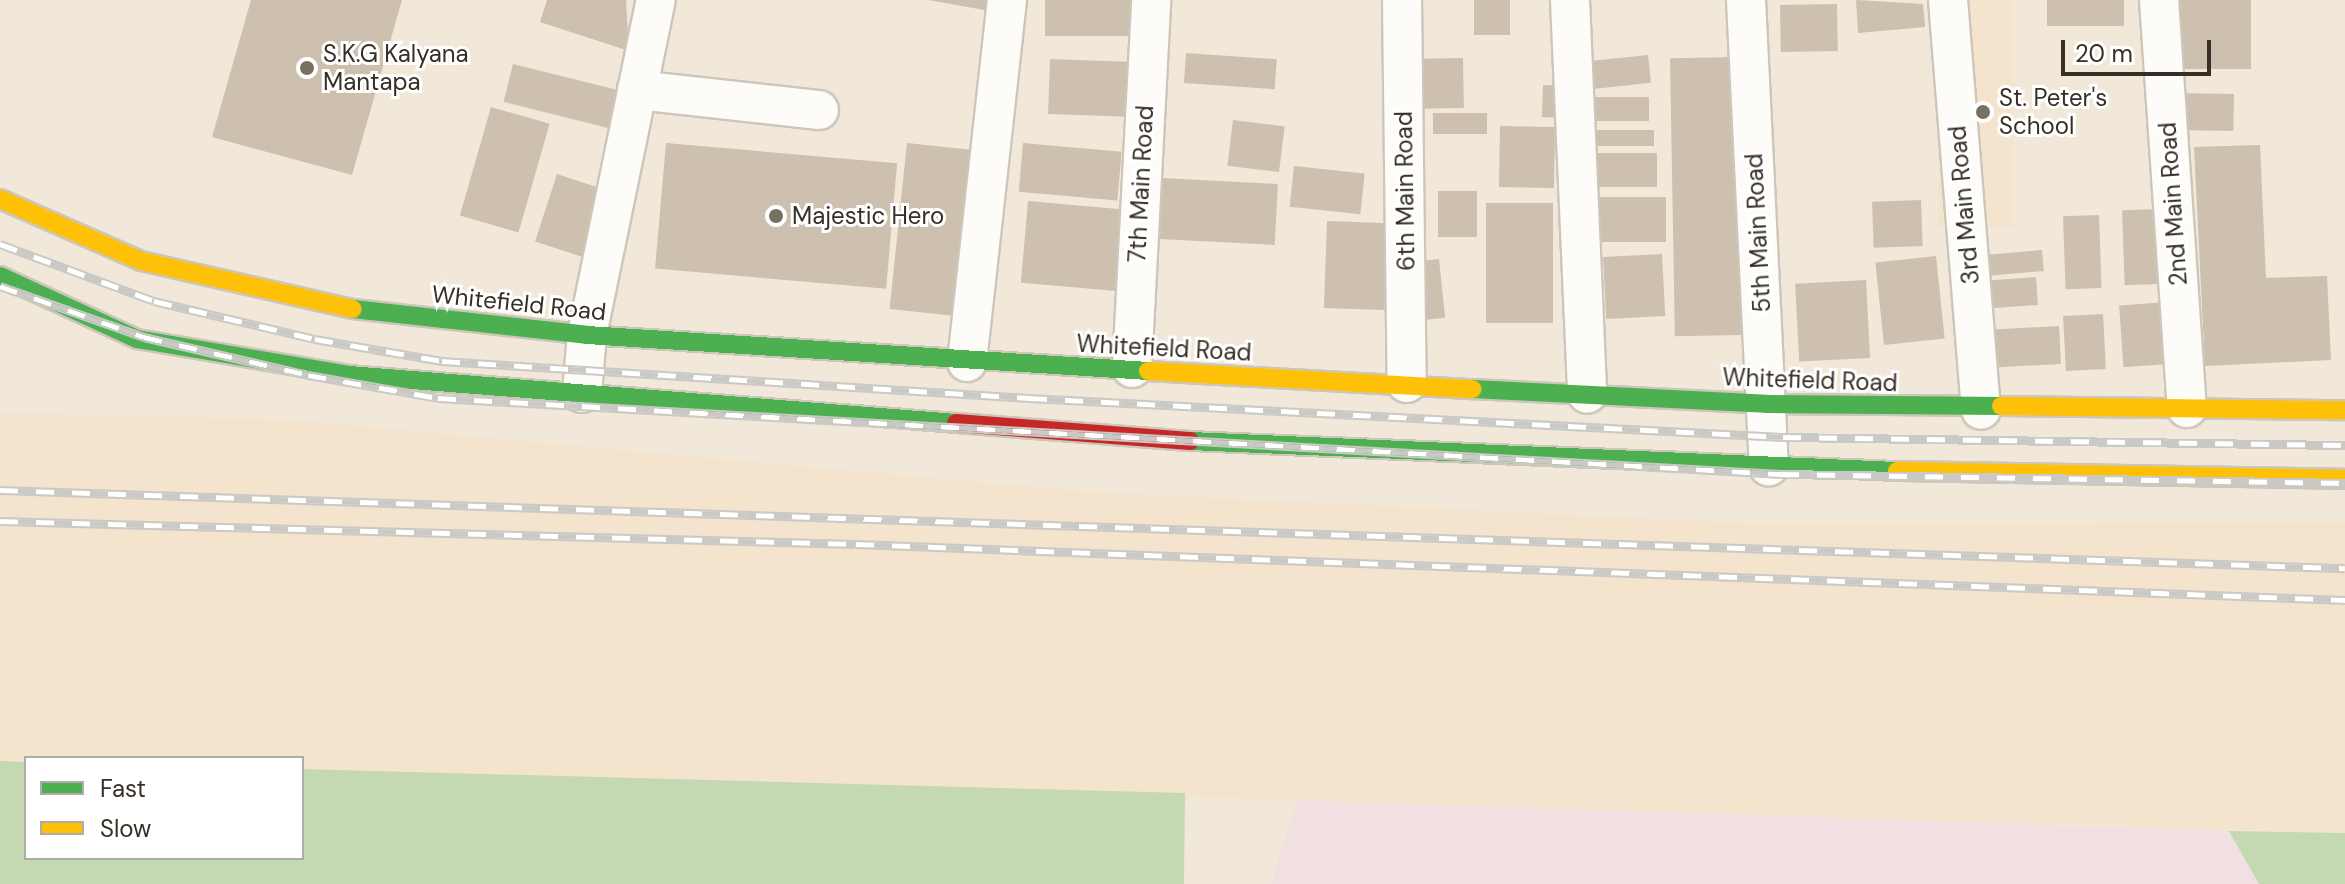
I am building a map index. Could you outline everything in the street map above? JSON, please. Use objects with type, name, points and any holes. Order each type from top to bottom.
[{"type":"main road","name":"Whitefield Road","points":[[0,199],[141,261],[354,309],[587,335],[967,362],[1132,368],[1766,404],[1981,410],[2345,410]]},
{"type":"main road","points":[[0,276],[137,339],[349,375],[1268,447],[1769,466],[2345,479]]},
{"type":"street","points":[[582,393],[587,335],[656,0]]},
{"type":"street","points":[[967,362],[1007,0]]},
{"type":"street","name":"7th Main Road","points":[[1132,368],[1151,0]]},
{"type":"street","name":"6th Main Road","points":[[1402,0],[1407,383]]},
{"type":"street","points":[[1570,0],[1587,394]]},
{"type":"street","name":"5th Main Road","points":[[1746,0],[1769,466]]},
{"type":"street","name":"3rd Main Road","points":[[1948,0],[1981,410]]},
{"type":"street","name":"2nd Main Road","points":[[2159,0],[2187,408]]},
{"type":"street","points":[[637,90],[819,110]]},
{"type":"shaded area","name":"St. Peter's School","points":[[1938,0],[2013,0],[2013,227],[1938,227]]},
{"type":"shaded area","points":[[0,413],[279,419],[1090,492],[1770,524],[2345,522],[2345,833],[304,769],[304,756],[24,756],[24,761],[0,761]]},
{"type":"shaded area","points":[[1297,800],[2229,831],[2259,884],[1271,884]]},
{"type":"green space","points":[[0,761],[24,762],[24,860],[304,860],[304,769],[1185,793],[1184,884],[0,884]]},
{"type":"green space","points":[[2229,831],[2345,833],[2345,884],[2259,884]]},
{"type":"building","name":"S.K.G Kalyana Mantapa","points":[[251,0],[402,0],[352,175],[212,137]]},
{"type":"building","points":[[547,0],[626,0],[629,51],[540,22]]},
{"type":"building","points":[[928,0],[992,0],[990,11]]},
{"type":"building","points":[[1045,0],[1143,0],[1143,36],[1045,36]]},
{"type":"building","points":[[1474,0],[1510,0],[1510,35],[1474,35]]},
{"type":"building","points":[[1856,0],[1923,4],[1925,27],[1858,33]]},
{"type":"building","points":[[2047,0],[2124,0],[2124,26],[2047,26]]},
{"type":"building","points":[[2179,0],[2251,0],[2251,69],[2179,69]]},
{"type":"building","points":[[1837,4],[1838,51],[1781,52],[1780,5]]},
{"type":"building","points":[[1186,53],[1277,59],[1275,89],[1184,83]]},
{"type":"building","points":[[1648,55],[1651,83],[1593,89],[1590,61]]},
{"type":"building","points":[[1737,57],[1742,335],[1675,336],[1670,58]]},
{"type":"building","points":[[1463,58],[1464,108],[1414,109],[1413,59]]},
{"type":"building","points":[[1050,59],[1136,62],[1134,117],[1048,114]]},
{"type":"building","points":[[513,64],[625,92],[615,130],[504,102]]},
{"type":"building","points":[[1543,85],[1569,86],[1568,118],[1542,117]]},
{"type":"building","points":[[2174,93],[2234,94],[2233,131],[2173,130]]},
{"type":"building","points":[[1588,97],[1649,97],[1649,121],[1588,121]]},
{"type":"building","points":[[491,107],[550,124],[518,232],[460,216]]},
{"type":"building","points":[[1433,113],[1487,113],[1487,134],[1433,134]]},
{"type":"building","points":[[1233,120],[1285,126],[1279,172],[1227,166]]},
{"type":"building","points":[[1500,126],[1555,127],[1554,188],[1499,187]]},
{"type":"building","points":[[1589,130],[1654,130],[1654,146],[1589,146]]},
{"type":"building","name":"Majestic Hero","points":[[666,143],[897,163],[886,289],[655,269]]},
{"type":"building","points":[[907,143],[976,150],[958,316],[890,309]]},
{"type":"building","points":[[1023,143],[1122,152],[1117,200],[1019,192]]},
{"type":"building","points":[[2260,145],[2266,278],[2327,276],[2331,360],[2205,366],[2194,147]]},
{"type":"building","points":[[1589,153],[1657,153],[1657,187],[1589,187]]},
{"type":"building","points":[[1294,166],[1365,173],[1360,214],[1290,207]]},
{"type":"building","points":[[557,174],[604,189],[582,257],[535,242]]},
{"type":"building","points":[[1163,178],[1278,184],[1275,245],[1160,239]]},
{"type":"building","points":[[1438,191],[1477,191],[1477,237],[1438,237]]},
{"type":"building","points":[[1599,197],[1666,197],[1666,242],[1599,242]]},
{"type":"building","points":[[1921,200],[1923,246],[1874,248],[1872,202]]},
{"type":"building","points":[[1028,201],[1127,210],[1119,291],[1021,283]]},
{"type":"building","points":[[1486,203],[1553,203],[1553,323],[1486,323]]},
{"type":"building","points":[[2158,209],[2161,284],[2125,285],[2122,210]]},
{"type":"building","points":[[2099,215],[2102,288],[2066,289],[2063,216]]},
{"type":"building","points":[[1327,221],[1389,223],[1386,310],[1324,308]]},
{"type":"building","points":[[2042,250],[2044,271],[1983,276],[1981,255]]},
{"type":"building","points":[[1662,254],[1665,316],[1606,319],[1603,257]]},
{"type":"building","points":[[1936,256],[1945,339],[1884,345],[1875,262]]},
{"type":"building","points":[[1439,259],[1445,318],[1421,320],[1415,262]]},
{"type":"building","points":[[2036,277],[2038,305],[1986,309],[1984,281]]},
{"type":"building","points":[[1866,280],[1870,358],[1799,362],[1795,284]]},
{"type":"building","points":[[2168,302],[2172,364],[2123,367],[2119,305]]},
{"type":"building","points":[[2103,314],[2106,369],[2066,371],[2063,316]]},
{"type":"building","points":[[2059,326],[2061,364],[1981,368],[1979,330]]},
{"type":"railway","points":[[0,244],[154,301],[315,339],[442,361],[1029,398],[1783,437],[2345,445]]},
{"type":"railway","points":[[0,286],[144,337],[308,375],[438,398],[1781,474],[2345,483]]},
{"type":"railway","points":[[0,490],[2345,568]]},
{"type":"railway","points":[[0,521],[856,544],[2345,600]]},
{"type":"traffic: fast","points":[[0,276],[137,339],[349,375],[956,423]]},
{"type":"traffic: fast","points":[[353,309],[587,335],[1148,371]]},
{"type":"traffic: fast","points":[[1473,389],[1766,404],[2001,406]]},
{"type":"traffic: fast","points":[[1190,441],[1897,471]]},
{"type":"traffic: slow","points":[[0,199],[141,261],[353,309]]},
{"type":"traffic: slow","points":[[1148,371],[1473,389]]},
{"type":"traffic: slow","points":[[2001,406],[2345,410]]},
{"type":"traffic: slow","points":[[1897,471],[2345,479]]},
{"type":"traffic: jam","points":[[956,423],[1190,441]]},
{"type":"place","name":"S.K.G Kalyana Mantapa","points":[[307,68]]},
{"type":"place","name":"St. Peter's School","points":[[1983,112]]},
{"type":"place","name":"Majestic Hero","points":[[776,216]]}]
